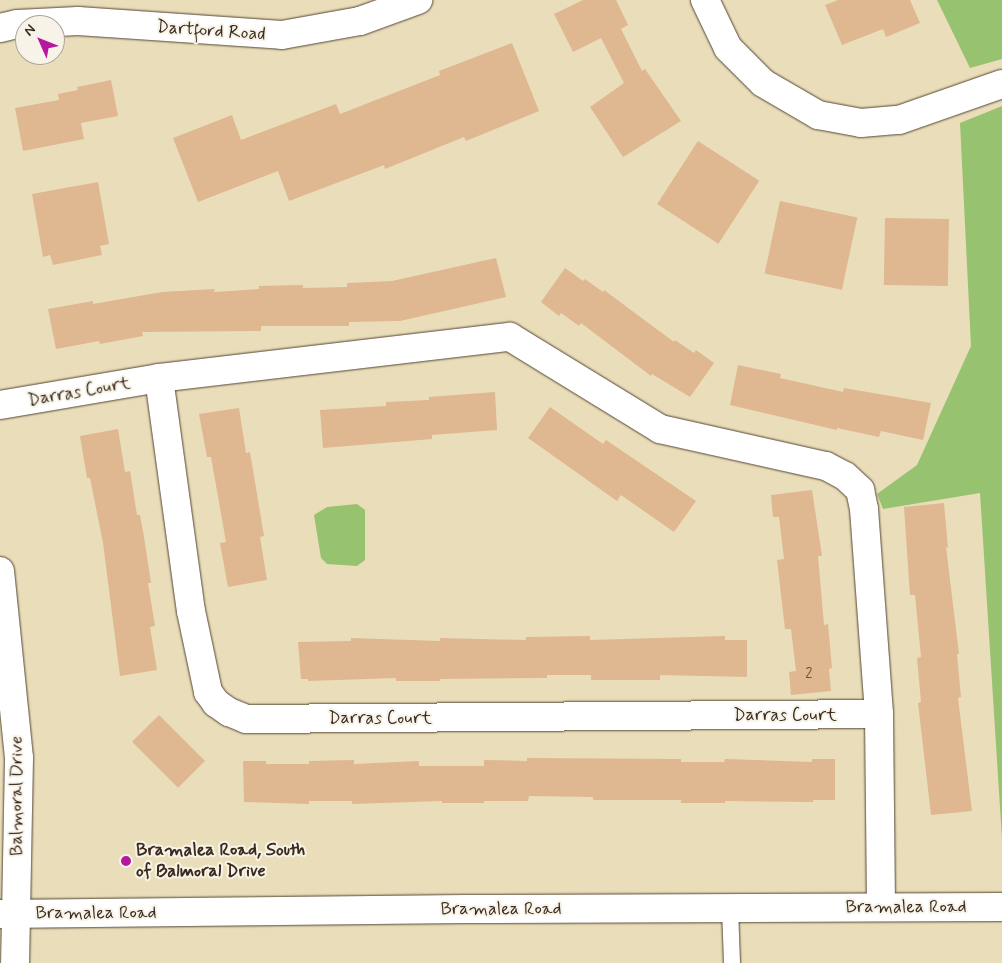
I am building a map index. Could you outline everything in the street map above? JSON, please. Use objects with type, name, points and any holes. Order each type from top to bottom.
[{"type":"street","name":"Dartford Road","points":[[0,28],[17,24],[78,21],[282,35],[360,21],[418,0]]},
{"type":"street","points":[[705,0],[728,48],[763,83],[818,115],[861,123],[899,120],[1002,84]]},
{"type":"street","name":"Darras Court","points":[[0,405],[159,378],[510,337],[660,429],[826,466],[845,476],[860,490],[864,508],[879,714],[881,907]]},
{"type":"street","name":"Darras Court","points":[[159,378],[193,620],[208,692],[216,703],[229,712],[246,719],[879,714]]},
{"type":"street","name":"Balmoral Drive","points":[[0,571],[19,758],[8,914],[15,963]]},
{"type":"street","name":"Bramalea Road","points":[[8,914],[1002,907]]},
{"type":"lane","points":[[730,908],[732,963]]},
{"type":"green space","points":[[937,0],[1002,0],[1002,59],[970,68]]},
{"type":"green space","points":[[1002,106],[1002,839],[980,493],[883,509],[877,494],[917,465],[971,346],[960,123]]},
{"type":"green space","points":[[357,504],[365,510],[365,560],[357,566],[327,564],[321,558],[314,515],[327,507]]},
{"type":"building","points":[[583,0],[616,0],[628,25],[621,29],[642,71],[645,69],[681,121],[623,157],[590,107],[624,83],[601,38],[573,52],[554,14]]},
{"type":"building","points":[[838,0],[910,0],[920,23],[886,37],[883,29],[842,45],[825,5]]},
{"type":"building","points":[[512,43],[539,111],[466,141],[464,137],[385,169],[384,165],[289,201],[278,171],[198,202],[173,138],[232,115],[241,140],[336,104],[340,114],[440,75],[439,71]]},
{"type":"building","points":[[111,80],[118,116],[81,123],[84,139],[23,151],[15,108],[59,100],[58,94],[78,90],[77,87]]},
{"type":"building","points":[[698,141],[759,181],[718,244],[657,204]]},
{"type":"building","points":[[98,182],[109,244],[100,246],[102,255],[53,265],[50,255],[43,257],[32,194]]},
{"type":"building","points":[[780,201],[857,217],[842,290],[765,273]]},
{"type":"building","points":[[885,218],[949,219],[948,286],[884,285]]},
{"type":"building","points":[[496,258],[506,297],[400,321],[349,322],[349,326],[261,326],[261,331],[142,332],[143,336],[100,344],[99,341],[56,349],[48,309],[93,301],[93,304],[162,292],[215,289],[214,292],[259,289],[259,286],[347,287],[347,283],[392,281]]},
{"type":"building","points":[[565,268],[583,281],[585,279],[603,292],[604,290],[674,342],[675,340],[694,353],[696,350],[714,363],[690,397],[652,374],[651,376],[581,323],[579,326],[561,313],[559,316],[541,302]]},
{"type":"building","points":[[738,365],[781,374],[780,378],[843,392],[844,388],[931,403],[923,440],[881,431],[879,437],[837,428],[837,430],[730,405]]},
{"type":"building","points":[[495,392],[497,430],[432,435],[432,439],[323,448],[320,410],[386,406],[386,402],[429,400],[429,397]]},
{"type":"building","points":[[550,407],[603,444],[606,440],[696,501],[674,532],[621,495],[617,501],[528,438]]},
{"type":"building","points":[[239,408],[246,453],[250,452],[264,536],[260,537],[267,580],[228,587],[220,543],[226,542],[211,457],[207,457],[199,414]]},
{"type":"building","points":[[118,429],[125,472],[130,471],[137,515],[140,515],[144,537],[151,583],[148,583],[155,626],[150,627],[157,670],[120,676],[103,543],[90,478],[87,478],[80,436]]},
{"type":"building","points":[[812,490],[822,556],[818,556],[824,625],[828,624],[832,668],[829,669],[831,691],[791,695],[789,672],[796,671],[791,629],[785,629],[777,560],[784,559],[779,517],[773,517],[771,495]]},
{"type":"building","points":[[944,503],[948,548],[946,547],[959,654],[957,654],[961,697],[958,698],[972,811],[931,815],[918,703],[921,702],[917,658],[921,657],[915,595],[910,595],[904,507]]},
{"type":"building","points":[[590,636],[590,640],[725,636],[725,640],[747,640],[747,677],[660,675],[660,680],[591,680],[591,675],[547,675],[547,678],[440,679],[440,681],[396,681],[396,678],[308,681],[308,679],[301,679],[298,642],[351,641],[351,638],[440,641],[440,638],[526,640],[526,637]]},
{"type":"building","points":[[159,715],[205,761],[178,788],[132,742]]},
{"type":"building","points":[[527,758],[681,759],[681,762],[724,762],[725,759],[812,762],[812,759],[835,759],[835,800],[813,800],[813,802],[725,801],[725,803],[681,803],[681,800],[593,800],[593,797],[529,796],[528,801],[484,801],[484,803],[442,803],[442,801],[352,804],[352,801],[309,801],[309,804],[244,802],[243,761],[266,761],[266,764],[309,764],[309,761],[354,760],[354,764],[419,761],[419,766],[484,766],[484,760],[527,761]]},
{"type":"place","name":"Bramalea Road, South of Balmoral Drive","points":[[126,861]]}]
